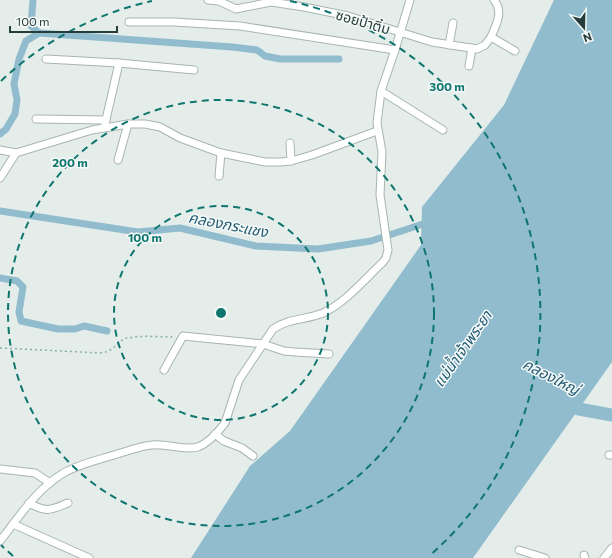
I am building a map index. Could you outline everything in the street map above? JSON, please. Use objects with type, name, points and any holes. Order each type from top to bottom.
[{"type":"street","name":"ซอยป้าติ๋ม","points":[[208,0],[219,0],[236,9],[272,2],[304,7],[348,16],[432,42],[472,48]]},
{"type":"street","points":[[0,541],[29,503],[62,474],[84,464],[141,447],[153,445],[189,448],[199,446],[221,429],[227,419],[239,380],[274,329],[291,320],[316,316],[330,309],[342,301],[383,262],[388,250],[380,195],[382,152],[376,122],[381,91],[401,33],[410,0]]},
{"type":"street","points":[[469,66],[472,48],[482,48],[491,38],[500,17],[499,8],[494,0]]},
{"type":"street","points":[[129,22],[174,22],[240,26],[395,50]]},
{"type":"street","points":[[449,45],[453,23]]},
{"type":"street","points":[[491,38],[515,51]]},
{"type":"street","points":[[46,59],[119,63],[194,70]]},
{"type":"street","points":[[104,128],[119,63]]},
{"type":"street","points":[[381,91],[443,130]]},
{"type":"street","points":[[36,119],[106,120]]},
{"type":"street","points":[[0,150],[16,153],[92,130],[128,124],[145,124],[160,126],[180,138],[221,153],[265,162],[291,161],[312,155],[377,131]]},
{"type":"street","points":[[118,160],[128,124]]},
{"type":"street","points":[[290,143],[291,161]]},
{"type":"street","points":[[0,178],[16,153]]},
{"type":"street","points":[[219,176],[221,153]]},
{"type":"street","points":[[164,370],[183,336],[263,344],[284,351],[329,354]]},
{"type":"street","points":[[215,434],[224,441],[242,448],[253,456]]},
{"type":"street","points":[[0,469],[35,473],[50,483]]},
{"type":"street","points":[[29,503],[40,509],[46,510],[68,503]]},
{"type":"street","points":[[13,524],[89,558]]},
{"type":"street","points":[[604,558],[612,548]]},
{"type":"street","points":[[519,550],[545,558]]},
{"type":"path","points":[[0,348],[100,353],[109,351],[119,342],[128,338],[183,336]]},
{"type":"water","name":"แม่น้ำเจ้าพระยา","points":[[554,0],[612,0],[612,362],[473,558],[191,558],[250,466],[290,431],[421,245],[422,207],[504,105]]},
{"type":"waterway","points":[[33,0],[31,26],[39,33]]},
{"type":"waterway","points":[[0,134],[6,129],[15,114],[17,100],[14,84],[19,59],[26,41],[39,33],[232,47],[257,50],[265,56],[280,59],[339,59]]},
{"type":"waterway","name":"คลองกระแชง","points":[[0,211],[138,232],[180,228],[256,246],[318,249],[371,241],[429,222],[430,223]]},
{"type":"waterway","points":[[0,278],[17,281],[23,287],[19,312],[21,321],[58,329],[75,329],[84,326],[107,331]]},
{"type":"waterway","name":"คลองใหญ่","points":[[564,402],[579,409],[612,415]]}]
